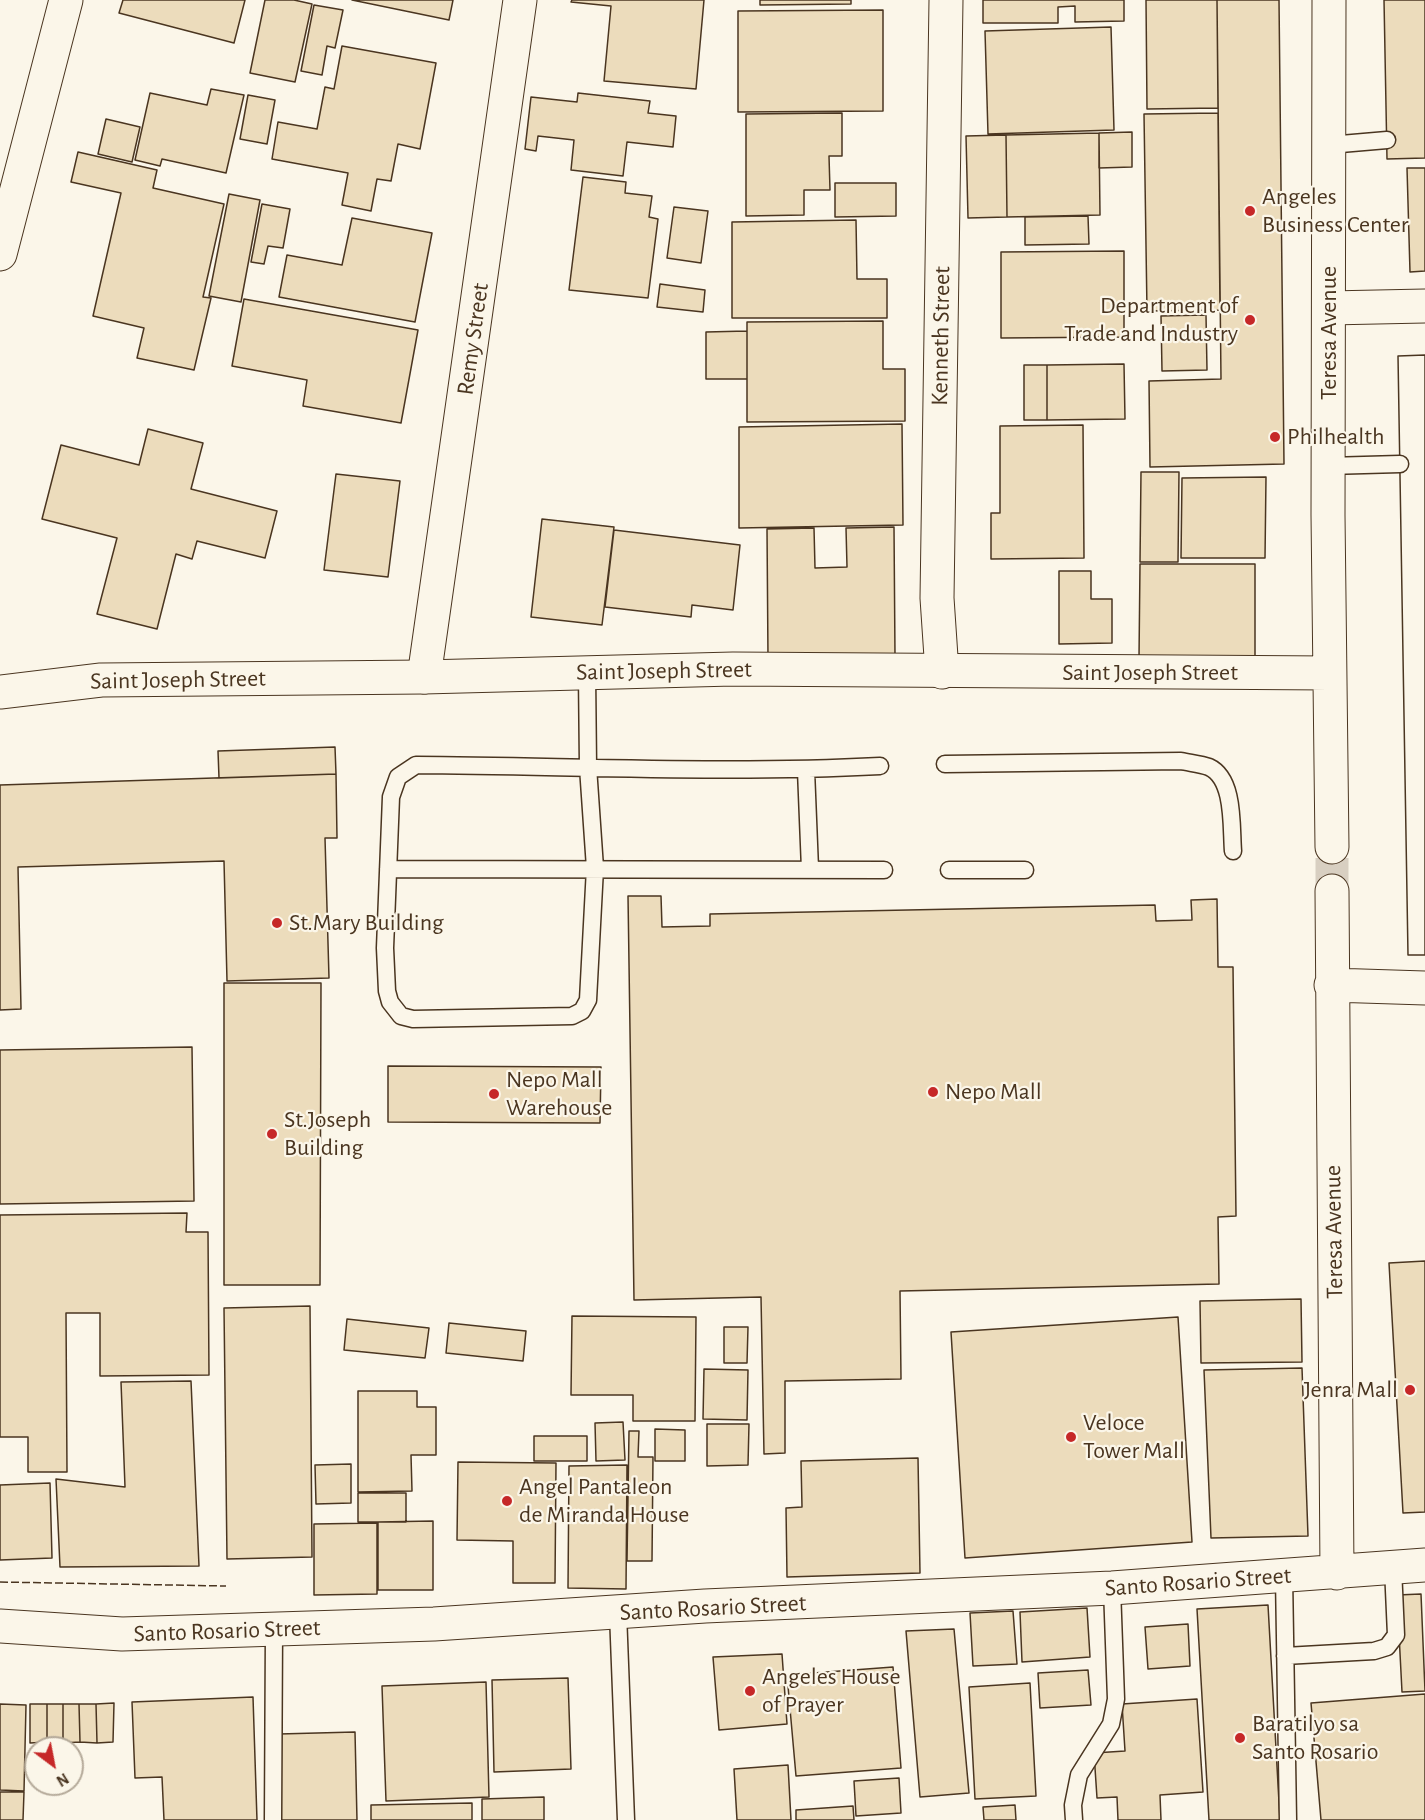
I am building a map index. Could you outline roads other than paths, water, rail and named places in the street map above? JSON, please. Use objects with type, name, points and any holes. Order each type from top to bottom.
[{"type":"street","points":[[0,254],[66,0]]},
{"type":"street","name":"Remy Street","points":[[424,677],[520,0]]},
{"type":"street","name":"Kenneth Street","points":[[942,672],[937,598],[946,0]]},
{"type":"street","name":"Teresa Avenue","points":[[1325,847],[1329,673],[1329,0]]},
{"type":"street","points":[[1329,308],[1425,306]]},
{"type":"street","name":"Saint Joseph Street","points":[[2,690],[101,680],[424,677],[733,669],[1329,673]]},
{"type":"street","name":"Teresa Avenue","points":[[1332,891],[1337,1573]]},
{"type":"street","points":[[1331,985],[1425,988]]},
{"type":"street","name":"Santo Rosario Street","points":[[0,1626],[122,1634],[435,1624],[1112,1588],[1409,1567]]},
{"type":"lane","points":[[1329,145],[1387,140]]},
{"type":"lane","points":[[1328,466],[1400,464]]},
{"type":"lane","points":[[587,673],[588,767],[595,868],[588,1000],[582,1011],[572,1016],[413,1018],[401,1016],[390,1002],[387,991],[386,948],[391,797],[398,777],[416,765],[588,767],[806,770],[880,766]]},
{"type":"lane","points":[[945,764],[1181,761],[1208,767],[1218,773],[1226,785],[1233,851]]},
{"type":"lane","points":[[806,770],[810,869]]},
{"type":"lane","points":[[388,869],[884,870]]},
{"type":"lane","points":[[950,870],[1025,870]]},
{"type":"lane","points":[[1286,1656],[1374,1651],[1387,1647],[1396,1635],[1409,1567]]},
{"type":"lane","points":[[1284,1576],[1288,1820]]},
{"type":"lane","points":[[1074,1820],[1073,1805],[1079,1774],[1111,1724],[1116,1699],[1112,1588]]},
{"type":"lane","points":[[618,1613],[626,1820]]},
{"type":"lane","points":[[273,1820],[274,1629]]},
{"type":"tunnel","points":[[1332,847],[1332,891]]},
{"type":"place","name":"Angeles Business Center","points":[[1250,211]]},
{"type":"place","name":"Department of Trade and Industry","points":[[1250,320]]},
{"type":"place","name":"Philhealth","points":[[1275,437]]},
{"type":"place","name":"St.Mary Building","points":[[277,923]]},
{"type":"place","name":"Nepo Mall","points":[[933,1092]]},
{"type":"place","name":"Nepo Mall Warehouse","points":[[494,1094]]},
{"type":"place","name":"St.Joseph Building","points":[[272,1134]]},
{"type":"place","name":"Jenra Mall","points":[[1410,1390]]},
{"type":"place","name":"Veloce Tower Mall","points":[[1071,1437]]},
{"type":"place","name":"Angel Pantaleon de Miranda House","points":[[507,1501]]},
{"type":"place","name":"Angeles House of Prayer","points":[[750,1691]]},
{"type":"place","name":"Baratilyo sa Santo Rosario","points":[[1240,1738]]}]
